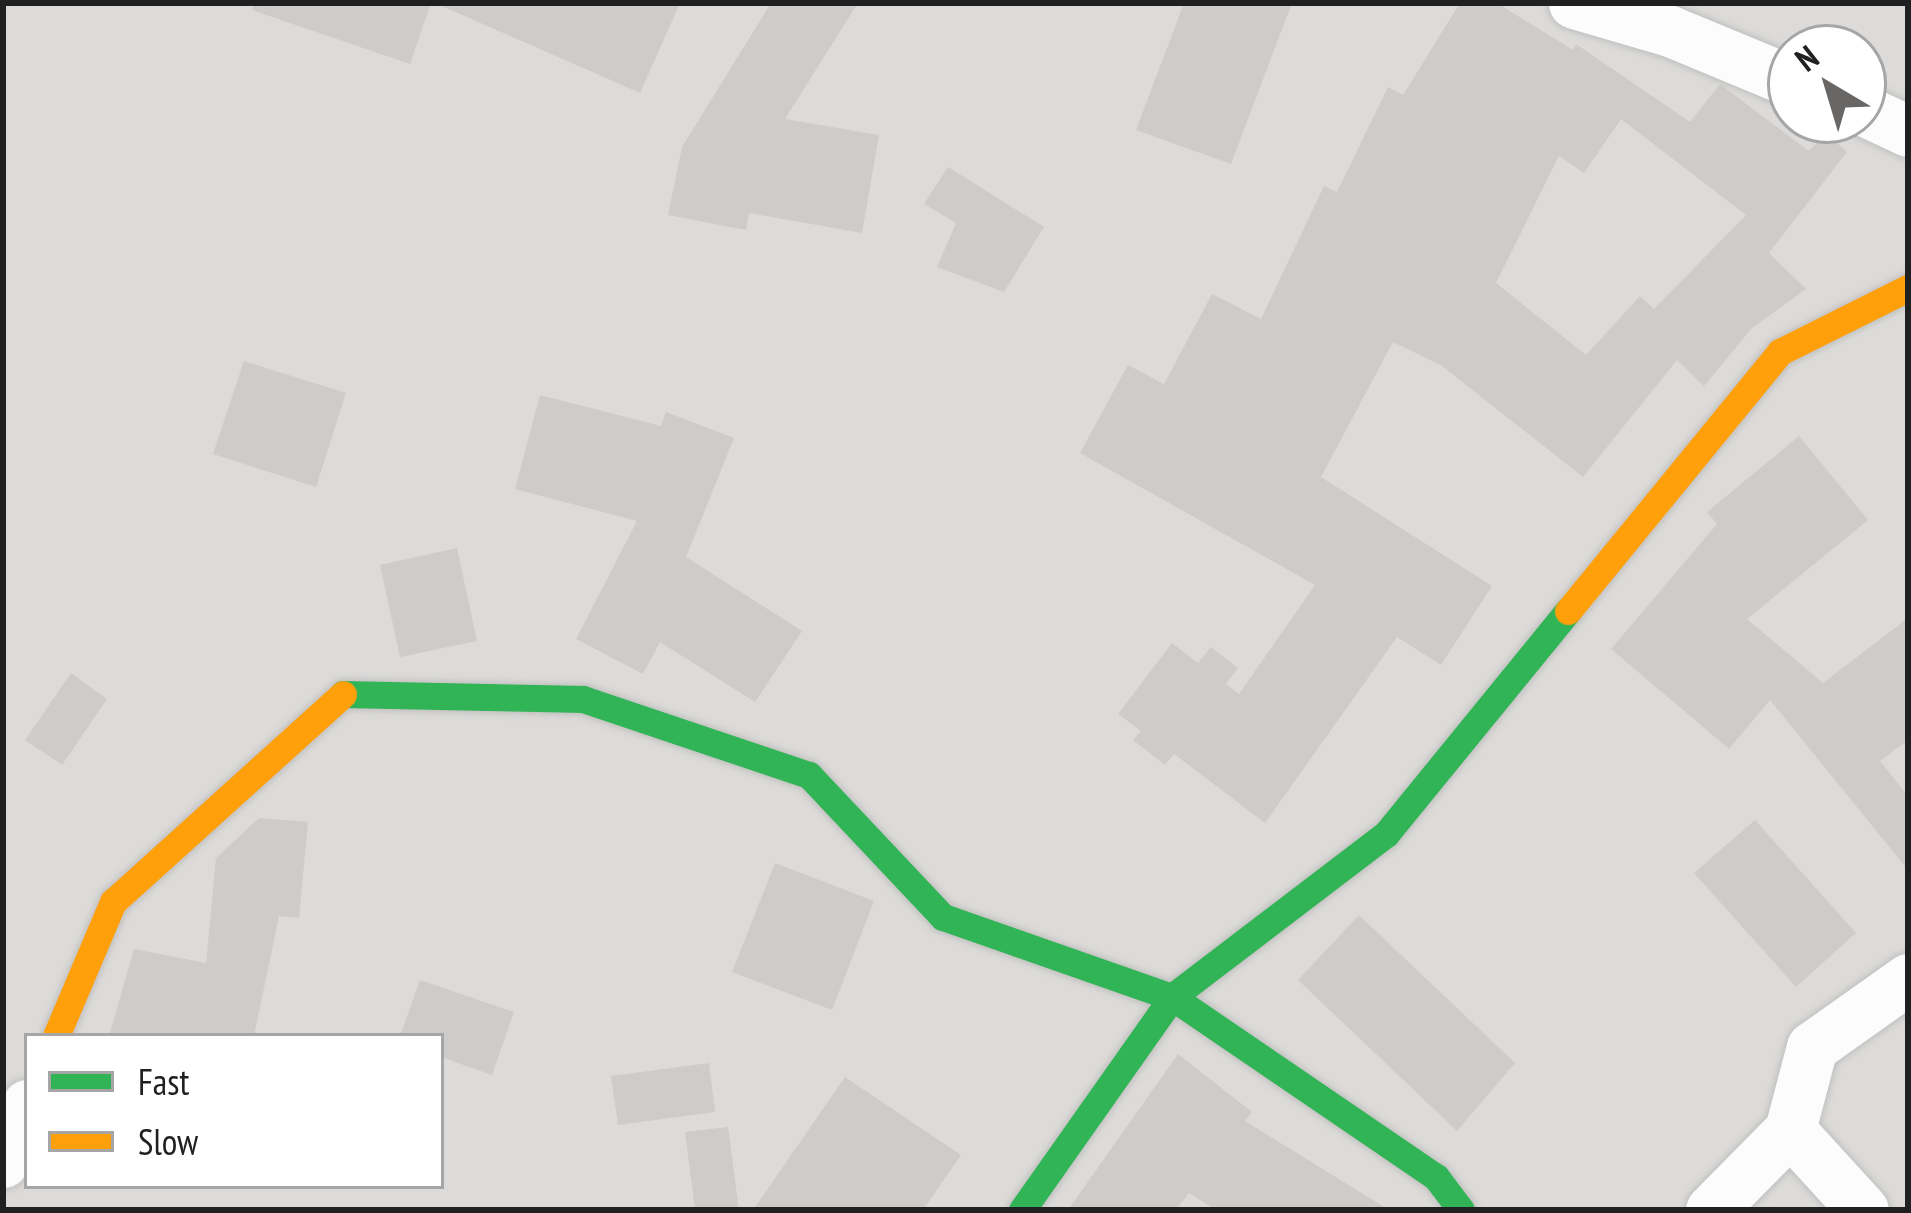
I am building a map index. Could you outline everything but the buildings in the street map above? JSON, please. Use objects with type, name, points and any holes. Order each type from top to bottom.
[{"type":"street","points":[[1574,3],[1670,31],[1767,71]]},
{"type":"street","points":[[1022,1210],[1172,997],[1386,834],[1780,352],[1908,288]]},
{"type":"street","points":[[57,1033],[113,902],[337,694],[583,699],[809,775],[943,917],[1172,997],[1436,1177],[1461,1210]]},
{"type":"street","points":[[1711,1210],[1790,1130],[1812,1047],[1908,979]]},
{"type":"street","points":[[3,1162],[24,1112]]},
{"type":"street","points":[[1790,1130],[1863,1210]]},
{"type":"shaded area","points":[[3,3],[1908,3],[1908,1210],[3,1210]]},
{"type":"traffic: fast","points":[[1022,1210],[1172,997],[1386,834],[1568,611]]},
{"type":"traffic: fast","points":[[343,694],[583,699],[809,775],[943,917],[1172,997],[1436,1177],[1461,1210]]},
{"type":"traffic: slow","points":[[1568,611],[1780,352],[1908,288]]},
{"type":"traffic: slow","points":[[57,1033],[113,902],[343,694]]}]
